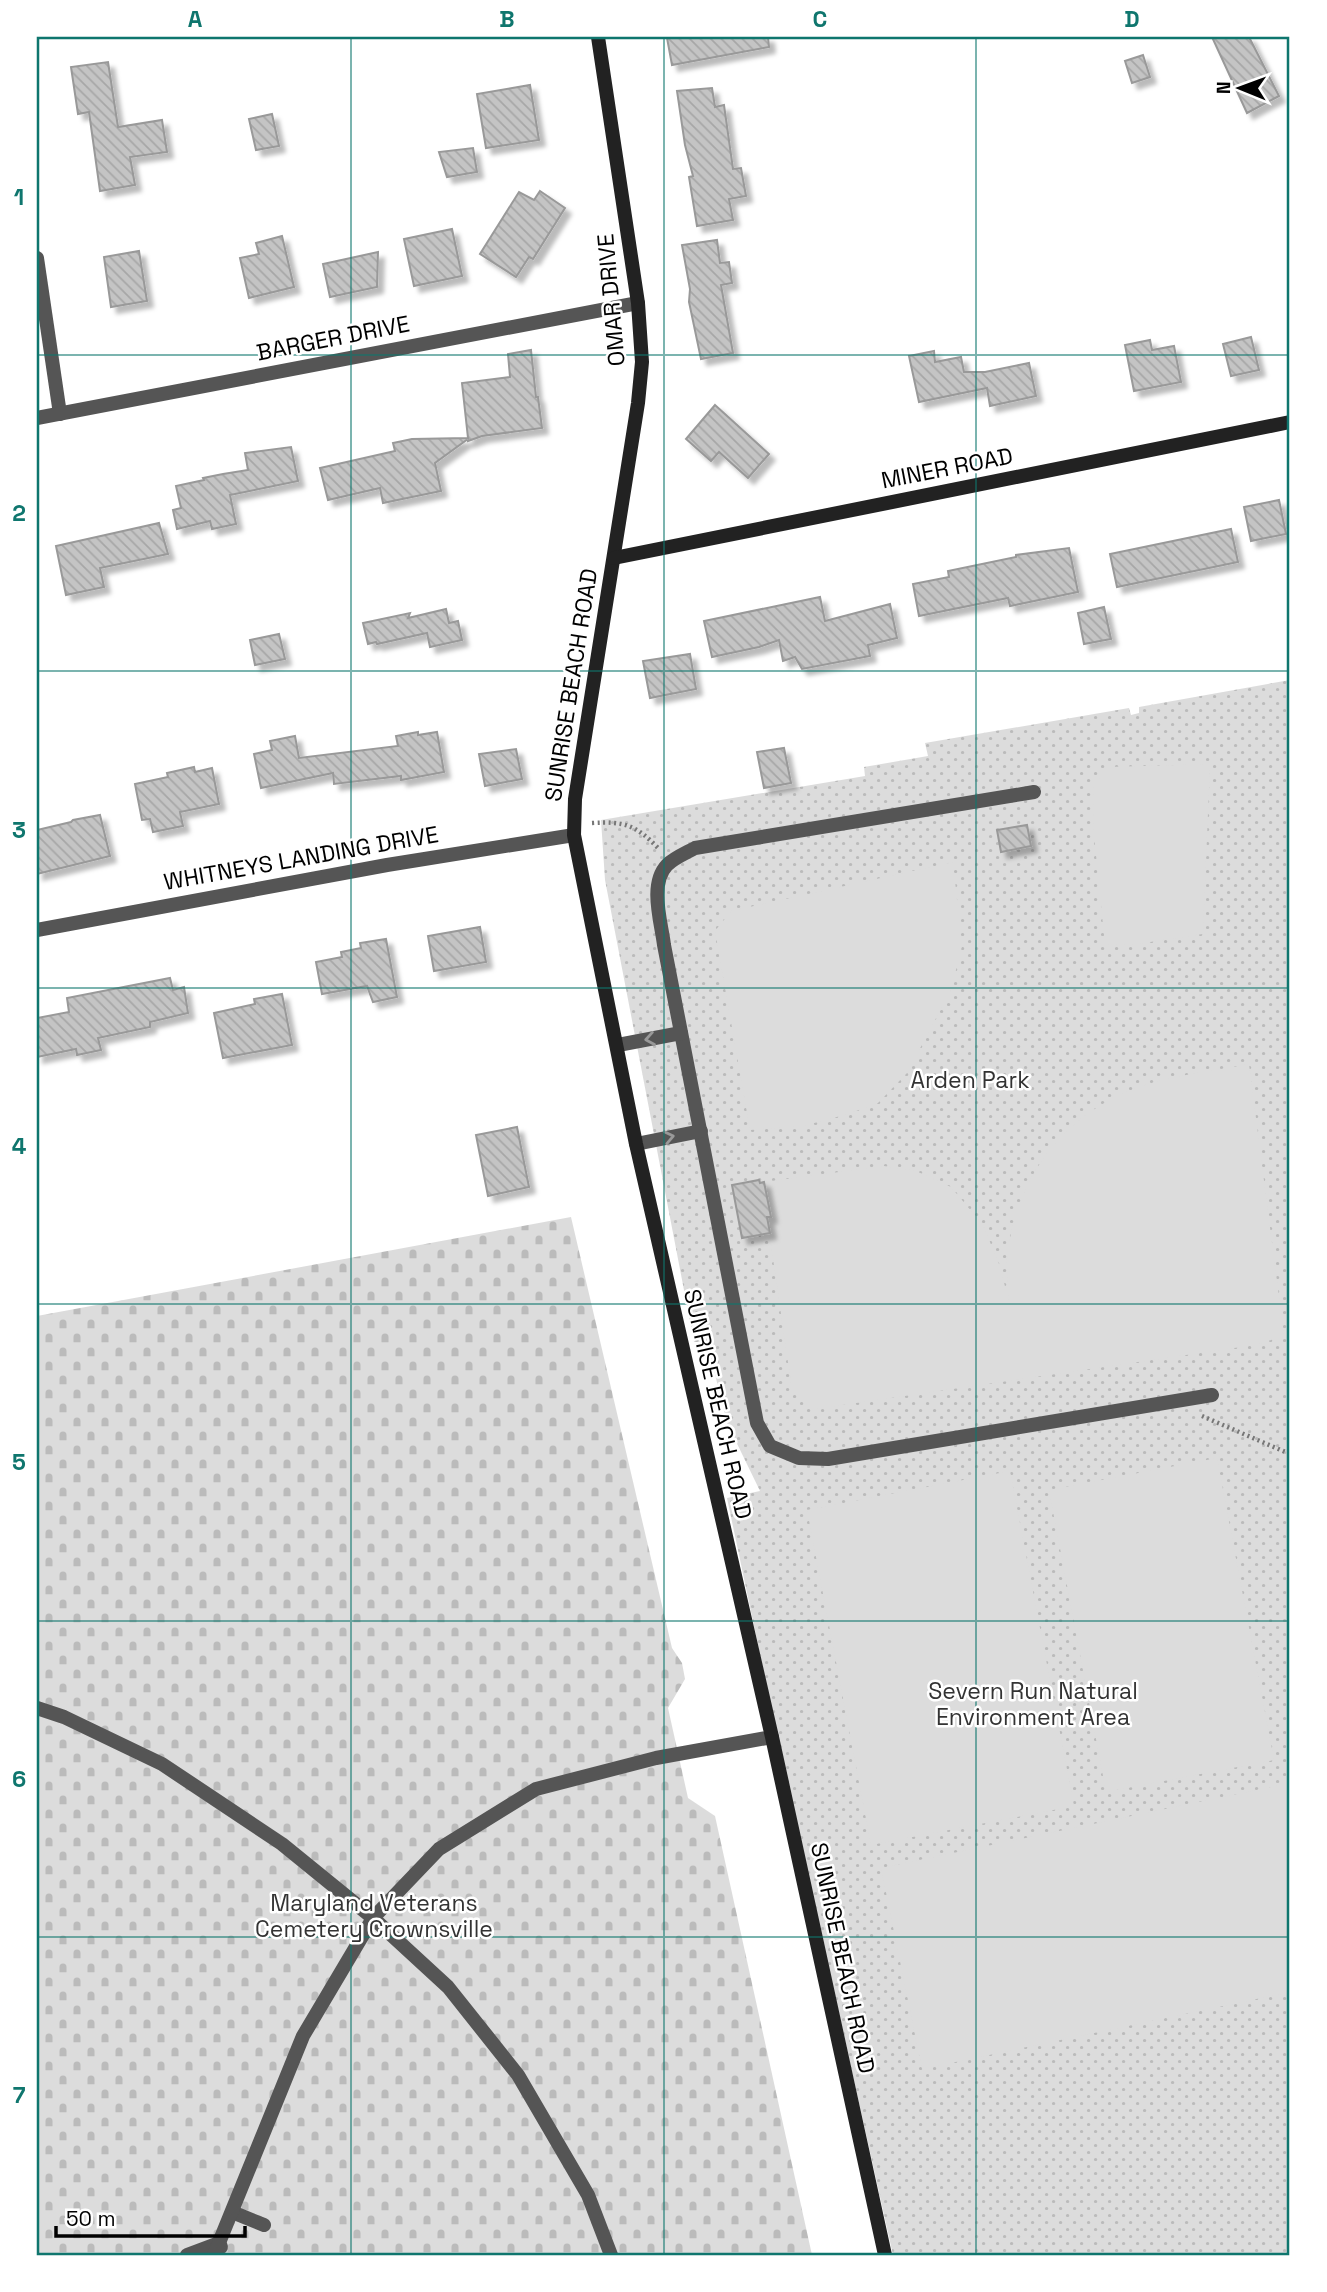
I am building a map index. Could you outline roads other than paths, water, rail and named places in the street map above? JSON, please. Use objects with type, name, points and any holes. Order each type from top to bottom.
[{"type":"street","name":"OMAR DRIVE","points":[[598,37],[638,303],[642,362],[614,558]]},
{"type":"street","points":[[37,258],[60,414]]},
{"type":"street","name":"BARGER DRIVE","points":[[37,418],[638,303]]},
{"type":"street","name":"MINER ROAD","points":[[614,558],[1290,422]]},
{"type":"street","name":"SUNRISE BEACH ROAD","points":[[614,558],[575,799],[574,835],[636,1144],[772,1737],[885,2255]]},
{"type":"street","points":[[1034,792],[695,848],[669,863],[658,876],[658,899],[681,1034],[757,1423],[770,1446],[799,1458],[828,1459],[1212,1395]]},
{"type":"street","name":"WHITNEYS LANDING DRIVE","points":[[37,930],[387,864],[574,835]]},
{"type":"street","points":[[618,1045],[681,1034]]},
{"type":"street","points":[[636,1144],[701,1131]]},
{"type":"street","points":[[37,1708],[64,1717],[162,1764],[282,1844],[373,1918],[448,1987],[519,2074],[588,2195],[611,2255]]},
{"type":"street","points":[[187,2255],[219,2251],[303,2036],[373,1918],[439,1849],[536,1789],[656,1758],[772,1737]]},
{"type":"street","points":[[232,2212],[264,2225]]},
{"type":"park label","name":"Arden Park","points":[[970,1080]]},
{"type":"park label","name":"Severn Run Natural Environment Area","points":[[1033,1704]]},
{"type":"park label","name":"Maryland Veterans Cemetery Crownsville","points":[[374,1916]]}]
